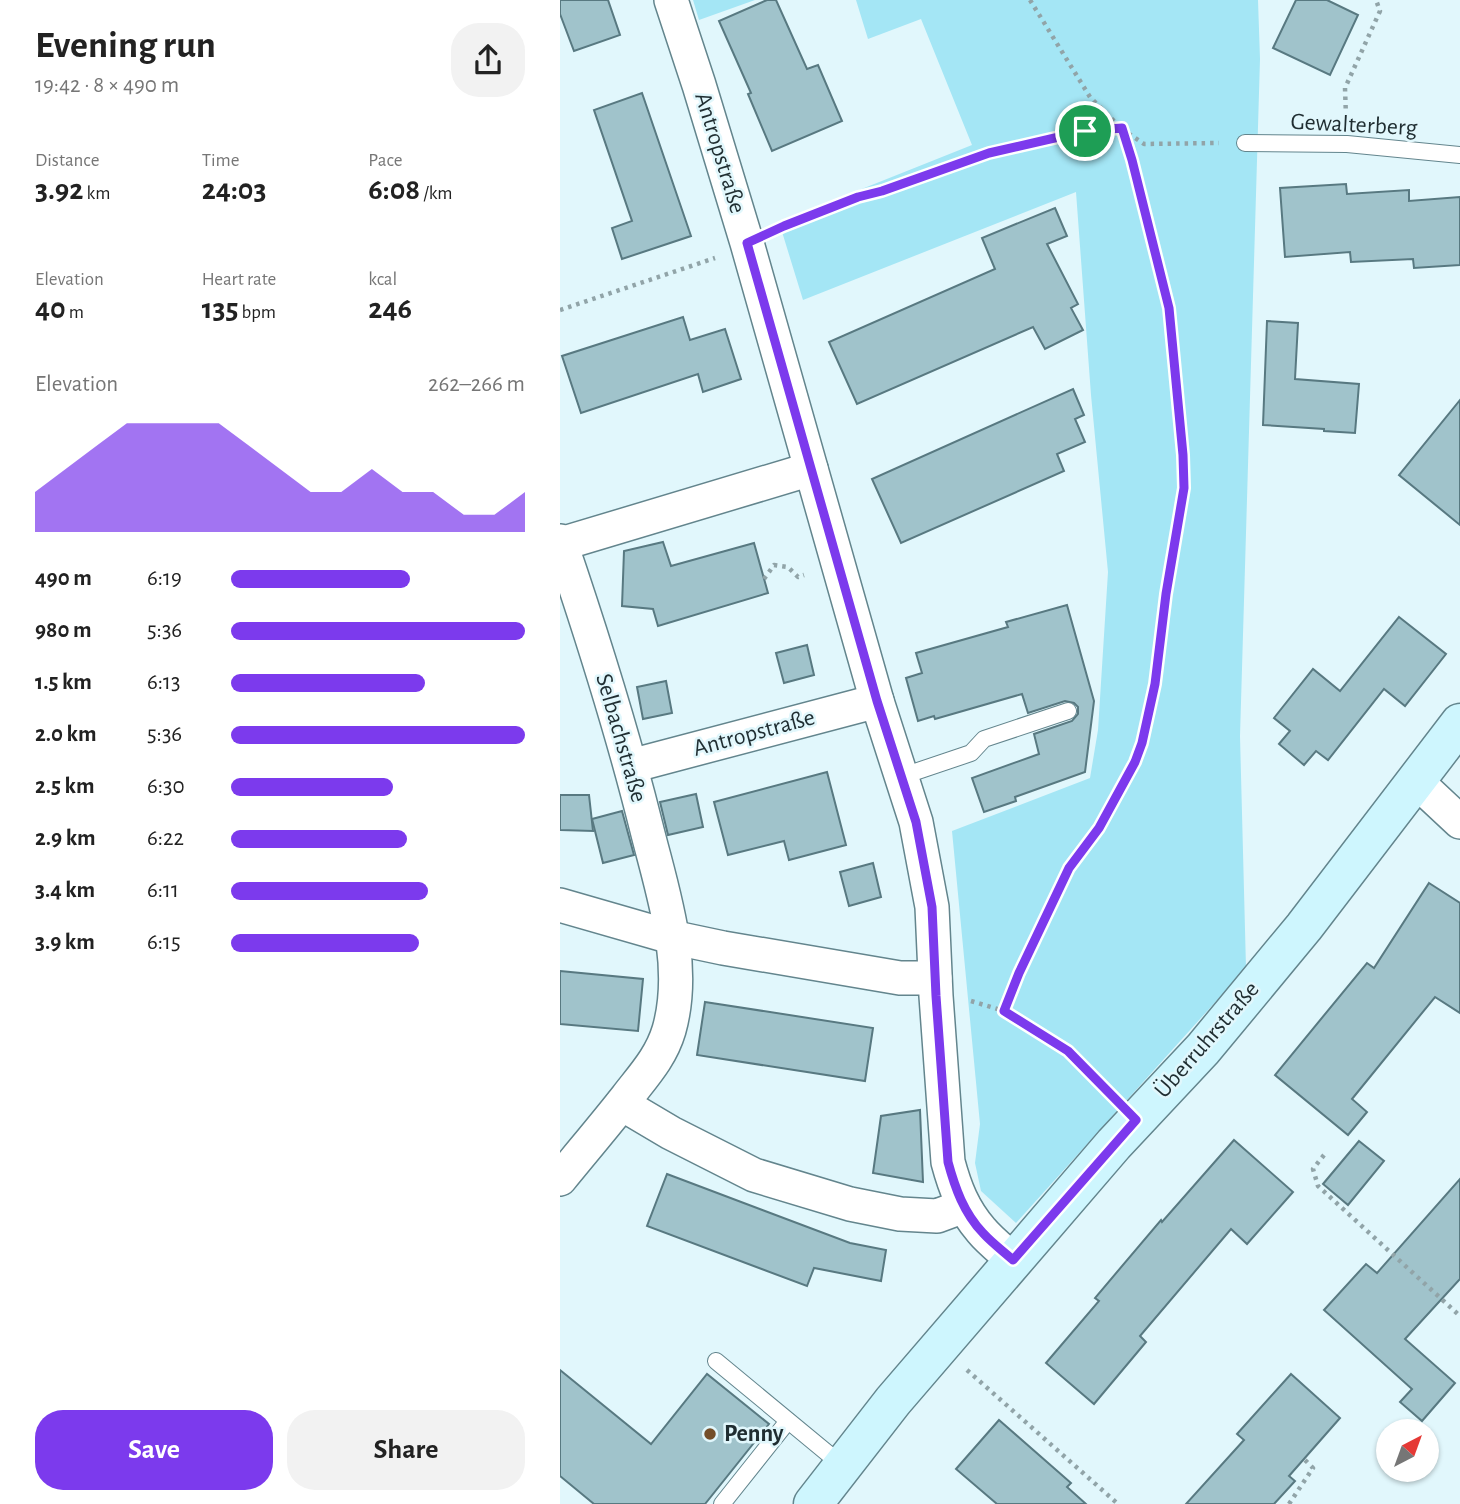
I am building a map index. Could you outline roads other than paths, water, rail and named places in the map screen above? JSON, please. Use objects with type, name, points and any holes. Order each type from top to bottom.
[{"type":"main road","name":"Überruhrstraße","points":[[813,1504],[893,1401],[1013,1260],[1136,1120],[1203,1049],[1304,927],[1460,723]]},
{"type":"street","name":"Antropstraße","points":[[671,0],[747,243],[877,701],[916,822],[932,907],[948,1162],[955,1188],[982,1232],[1013,1260]]},
{"type":"street","points":[[561,542],[811,469]]},
{"type":"street","name":"Selbachstraße","points":[[560,1179],[660,1055],[674,1004],[675,965],[666,909],[631,766],[561,542]]},
{"type":"street","name":"Antropstraße","points":[[631,766],[877,701]]},
{"type":"street","points":[[1415,780],[1459,821]]},
{"type":"street","points":[[560,905],[671,937],[900,978],[935,978]]},
{"type":"street","points":[[631,1092],[671,1133],[754,1175],[850,1204],[900,1214],[937,1216],[964,1206]]},
{"type":"lane","name":"Gewalterberg","points":[[1245,143],[1347,144],[1460,155]]},
{"type":"lane","points":[[903,776],[971,753],[984,739],[1068,710]]},
{"type":"lane","points":[[716,1360],[843,1466]]},
{"type":"lane","points":[[722,1504],[788,1421]]},
{"type":"place","name":"Penny","points":[[710,1434]]}]
